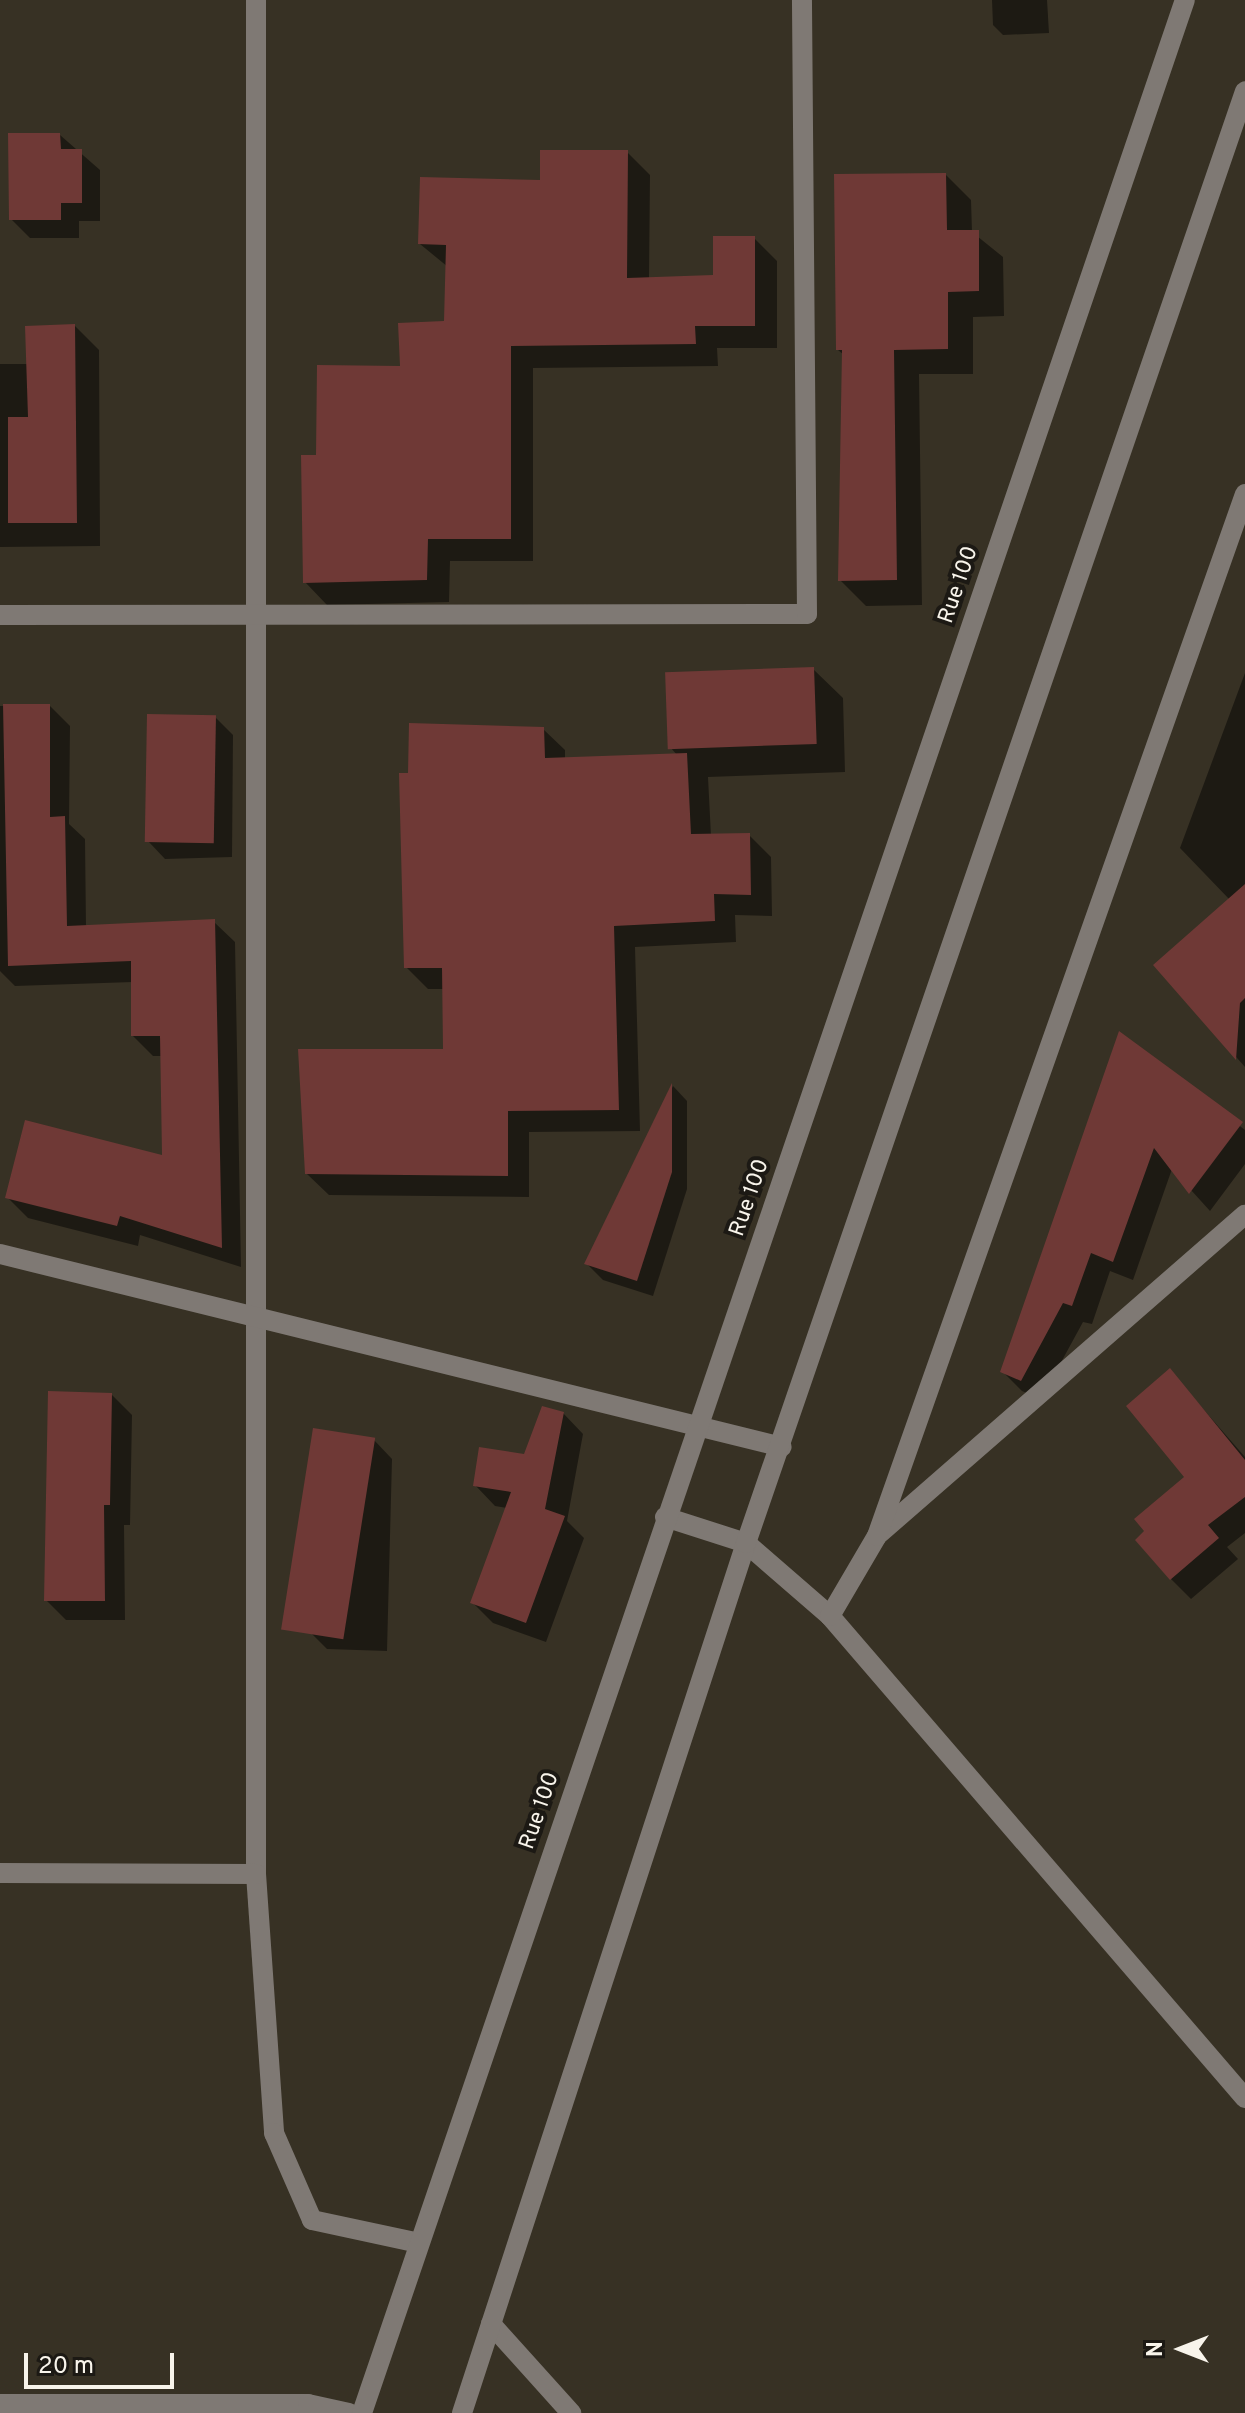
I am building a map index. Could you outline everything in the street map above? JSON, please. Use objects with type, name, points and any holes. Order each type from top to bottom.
[{"type":"street","points":[[256,0],[260,616],[256,1874],[274,2133],[312,2220],[419,2243]]},
{"type":"street","points":[[0,615],[807,614],[802,0]]},
{"type":"street","name":"Rue 100","points":[[362,2413],[665,1517],[1185,0]]},
{"type":"street","points":[[462,2413],[746,1543],[782,1447],[1245,91]]},
{"type":"street","points":[[830,1616],[877,1536],[1245,494]]},
{"type":"street","points":[[877,1536],[1245,1215]]},
{"type":"street","points":[[0,1254],[782,1447]]},
{"type":"street","points":[[665,1517],[746,1543],[830,1616],[1245,2098]]},
{"type":"street","points":[[0,1873],[256,1874]]},
{"type":"street","points":[[491,2324],[571,2413]]},
{"type":"street","points":[[0,2404],[308,2404],[349,2413]]},
{"type":"building","points":[[8,133],[60,133],[61,149],[82,149],[82,203],[61,203],[61,220],[9,220]]},
{"type":"building","points":[[540,150],[628,150],[627,278],[713,275],[713,236],[755,236],[755,326],[695,326],[696,344],[511,346],[511,539],[428,539],[427,580],[303,583],[301,455],[316,455],[317,365],[400,366],[398,323],[444,321],[446,245],[418,244],[420,177],[540,180]]},
{"type":"building","points":[[946,173],[947,230],[979,230],[979,291],[948,292],[948,349],[894,350],[897,580],[838,581],[842,350],[836,350],[834,174]]},
{"type":"building","points":[[75,324],[77,523],[8,523],[8,417],[28,417],[25,326]]},
{"type":"building","points":[[814,667],[817,744],[668,749],[665,672]]},
{"type":"building","points":[[3,704],[50,704],[50,817],[65,816],[67,926],[215,919],[222,1248],[120,1216],[117,1226],[5,1198],[25,1120],[162,1155],[160,1036],[131,1036],[131,961],[8,966]]},
{"type":"building","points":[[147,714],[216,715],[214,843],[145,842]]},
{"type":"building","points":[[409,723],[544,727],[545,758],[687,753],[691,834],[750,833],[751,895],[714,894],[715,921],[614,926],[619,1110],[508,1111],[508,1176],[305,1174],[298,1049],[443,1049],[442,968],[404,968],[399,773],[408,773]]},
{"type":"building","points":[[1245,884],[1245,998],[1240,1003],[1236,1060],[1153,965]]},
{"type":"building","points":[[1119,1031],[1243,1122],[1189,1194],[1154,1148],[1113,1262],[1091,1253],[1072,1306],[1063,1303],[1021,1381],[1000,1372]]},
{"type":"building","points":[[672,1083],[672,1172],[637,1281],[584,1264]]},
{"type":"building","points":[[1170,1368],[1245,1460],[1245,1497],[1208,1525],[1219,1538],[1170,1580],[1135,1540],[1144,1531],[1134,1519],[1184,1477],[1126,1406]]},
{"type":"building","points":[[48,1391],[112,1393],[110,1505],[104,1505],[105,1601],[44,1601]]},
{"type":"building","points":[[542,1406],[564,1412],[545,1509],[565,1516],[526,1623],[470,1603],[511,1492],[473,1486],[479,1447],[524,1454]]},
{"type":"building","points":[[313,1428],[375,1438],[343,1639],[281,1629]]}]
